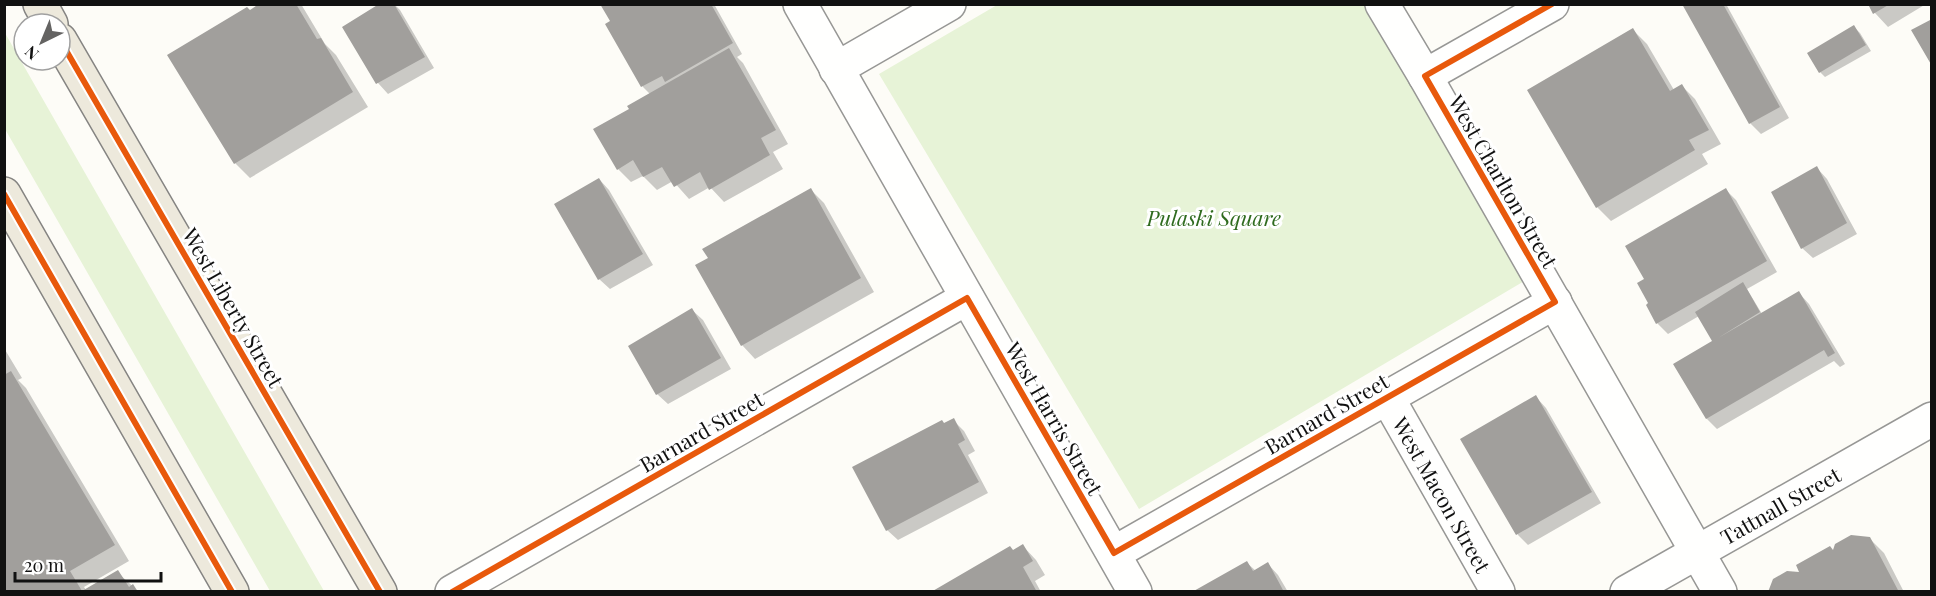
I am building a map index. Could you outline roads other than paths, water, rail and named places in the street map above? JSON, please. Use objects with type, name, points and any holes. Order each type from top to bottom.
[{"type":"main road","name":"West Liberty Street","points":[[72,61],[380,591]]},
{"type":"main road","points":[[4,194],[232,591]]},
{"type":"street","name":"West Harris Street","points":[[800,4],[1135,591]]},
{"type":"street","points":[[836,69],[949,4]]},
{"type":"street","name":"West Charlton Street","points":[[1382,4],[1720,591]]},
{"type":"street","points":[[1425,76],[1552,4]]},
{"type":"street","name":"Barnard Street","points":[[452,591],[967,298]]},
{"type":"street","name":"Barnard Street","points":[[1114,553],[1555,302]]},
{"type":"street","name":"West Macon Street","points":[[1387,398],[1498,591]]},
{"type":"street","name":"Tattnall Street","points":[[1627,591],[1932,418]]},
{"type":"park label","name":"Pulaski Square","points":[[1214,217]]}]
